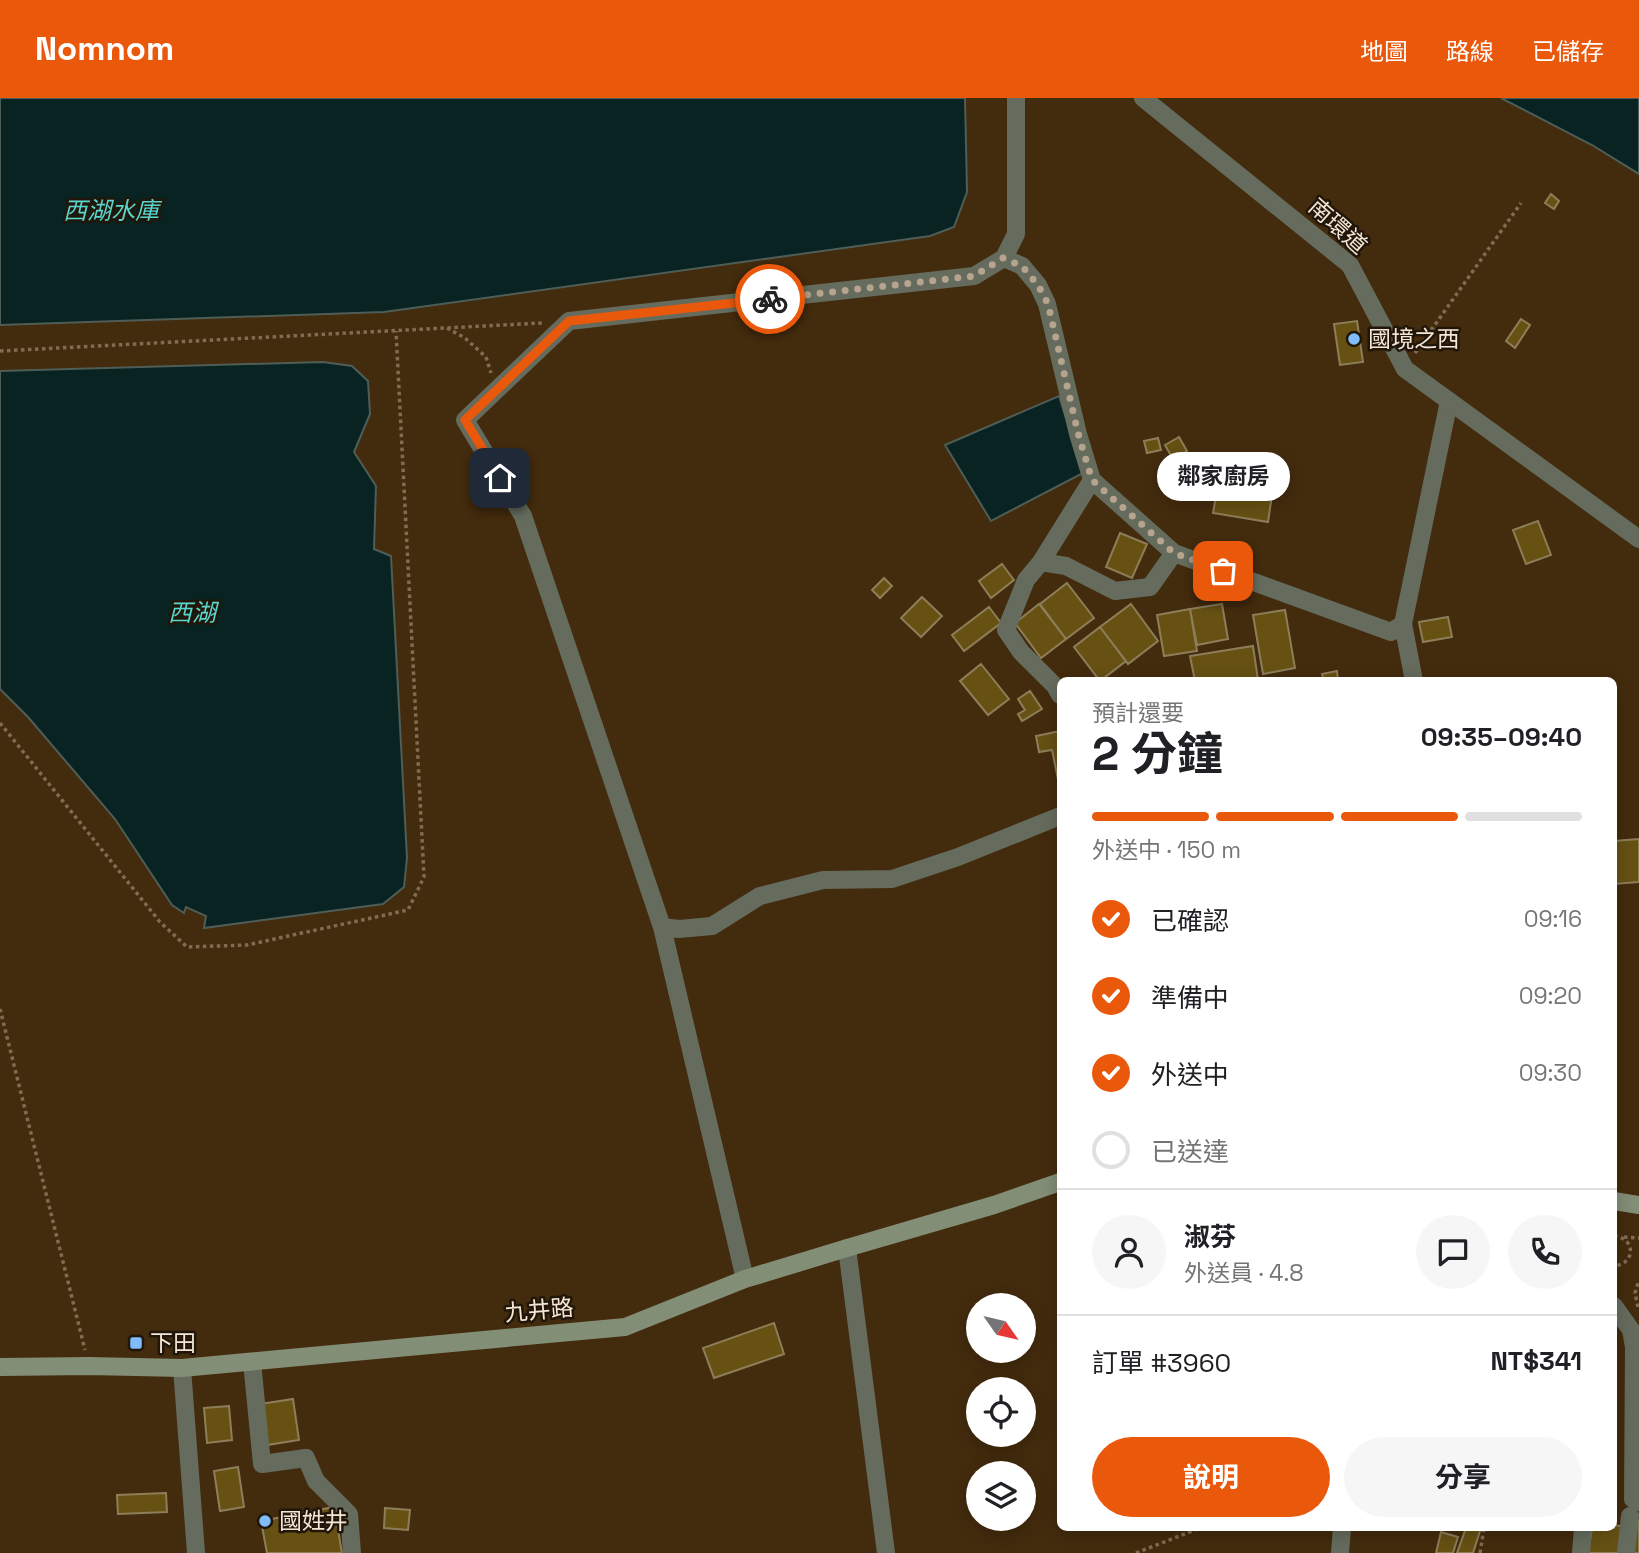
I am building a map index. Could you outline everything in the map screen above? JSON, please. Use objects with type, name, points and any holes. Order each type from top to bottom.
[{"type":"main road","name":"九井路","points":[[0,1367],[182,1368],[625,1327],[746,1279],[995,1205],[1057,1183]]},
{"type":"main road","points":[[1617,1201],[1639,1205]]},
{"type":"street","points":[[746,1279],[662,927],[523,516],[465,420],[569,321],[974,276],[1003,258],[1016,234],[1016,98]]},
{"type":"street","name":"南環道","points":[[1143,98],[1350,265],[1405,369],[1639,539]]},
{"type":"street","points":[[1003,258],[1022,266],[1038,285],[1048,304],[1078,433],[1092,480],[1174,553],[1391,632],[1403,624]]},
{"type":"street","points":[[1413,677],[1403,624],[1449,401]]},
{"type":"street","points":[[1057,690],[1021,652],[1006,630],[1026,580],[1041,562],[1092,480]]},
{"type":"street","points":[[1041,562],[1066,566],[1115,591],[1150,587],[1174,553]]},
{"type":"street","points":[[662,927],[679,929],[712,926],[760,896],[823,880],[892,879],[958,857],[1057,817]]},
{"type":"street","points":[[847,1248],[886,1553]]},
{"type":"street","points":[[1617,1310],[1631,1330],[1636,1348],[1633,1499],[1626,1553]]},
{"type":"street","points":[[252,1362],[262,1464],[306,1458],[316,1481],[349,1514],[352,1553]]},
{"type":"street","points":[[182,1368],[196,1553]]},
{"type":"street","points":[[1340,1553],[1342,1531]]},
{"type":"street","points":[[1581,1553],[1583,1531]]},
{"type":"path","points":[[1405,369],[1521,203]]},
{"type":"path","points":[[0,351],[569,321]]},
{"type":"path","points":[[446,328],[465,338],[485,357],[492,376],[500,386]]},
{"type":"path","points":[[0,723],[160,922],[187,947],[247,944],[408,910],[424,877],[396,331]]},
{"type":"path","points":[[0,1009],[89,1366]]},
{"type":"path","points":[[1620,1236],[1639,1238]]},
{"type":"path","points":[[1617,1266],[1628,1259],[1630,1251],[1627,1241],[1620,1236]]},
{"type":"path","points":[[1639,1280],[1639,1309]]},
{"type":"path","points":[[1136,1553],[1192,1531]]},
{"type":"path","points":[[1480,1553],[1484,1531]]},
{"type":"water","name":"西湖水庫","points":[[0,98],[965,98],[967,192],[954,227],[930,236],[384,312],[0,325]]},
{"type":"water","points":[[1501,98],[1639,98],[1639,174],[1592,145]]},
{"type":"water","name":"西湖","points":[[323,362],[352,366],[368,381],[370,414],[354,452],[376,486],[374,549],[391,556],[407,858],[404,887],[383,904],[204,928],[206,916],[186,907],[184,913],[172,905],[115,819],[28,717],[0,689],[0,371]]},
{"type":"water","points":[[1059,396],[1083,473],[991,521],[945,445]]},
{"type":"building","points":[[1551,194],[1559,201],[1554,209],[1545,203]]},
{"type":"building","points":[[1521,319],[1530,325],[1515,348],[1506,341]]},
{"type":"building","points":[[1357,321],[1363,362],[1340,365],[1334,324]]},
{"type":"building","points":[[1179,437],[1187,451],[1173,459],[1165,445]]},
{"type":"building","points":[[1158,438],[1161,450],[1147,453],[1144,441]]},
{"type":"building","points":[[1186,455],[1201,479],[1184,490],[1168,467]]},
{"type":"building","points":[[1219,479],[1273,488],[1268,522],[1213,513]]},
{"type":"building","points":[[1538,521],[1551,555],[1526,564],[1513,530]]},
{"type":"building","points":[[1120,533],[1147,544],[1132,578],[1106,567]]},
{"type":"building","points":[[1002,564],[1014,580],[991,598],[979,581]]},
{"type":"building","points":[[884,578],[892,586],[880,598],[872,590]]},
{"type":"building","points":[[1067,583],[1094,618],[1066,639],[1040,604]]},
{"type":"building","points":[[922,597],[942,616],[921,637],[901,618]]},
{"type":"building","points":[[1039,604],[1066,639],[1041,658],[1015,623]]},
{"type":"building","points":[[1131,604],[1158,641],[1128,664],[1100,627]]},
{"type":"building","points":[[1222,604],[1228,639],[1197,645],[1190,609]]},
{"type":"building","points":[[989,607],[1001,623],[964,651],[952,635]]},
{"type":"building","points":[[1190,609],[1197,651],[1164,656],[1157,615]]},
{"type":"building","points":[[1285,610],[1295,668],[1263,674],[1253,615]]},
{"type":"building","points":[[1448,617],[1452,637],[1423,642],[1419,622]]},
{"type":"building","points":[[1100,627],[1126,661],[1105,677],[1097,677],[1074,647]]},
{"type":"building","points":[[1253,646],[1258,677],[1194,677],[1190,656]]},
{"type":"building","points":[[981,664],[1009,699],[988,715],[960,681]]},
{"type":"building","points":[[1337,671],[1338,677],[1323,677],[1322,674]]},
{"type":"building","points":[[1030,691],[1042,709],[1022,721],[1018,714],[1025,710],[1018,699]]},
{"type":"building","points":[[1057,732],[1057,774],[1052,750],[1039,752],[1036,736]]},
{"type":"building","points":[[1639,839],[1639,882],[1617,884],[1617,841]]},
{"type":"building","points":[[774,1323],[784,1354],[714,1378],[703,1348]]},
{"type":"building","points":[[293,1399],[299,1440],[267,1445],[260,1404]]},
{"type":"building","points":[[229,1406],[232,1440],[207,1443],[204,1408]]},
{"type":"building","points":[[238,1467],[244,1507],[220,1511],[214,1471]]},
{"type":"building","points":[[166,1493],[167,1512],[118,1514],[117,1495]]},
{"type":"building","points":[[334,1507],[342,1553],[267,1553],[261,1521]]},
{"type":"building","points":[[385,1508],[410,1510],[408,1530],[384,1528]]},
{"type":"building","points":[[1634,1520],[1639,1520],[1639,1553],[1630,1553]]},
{"type":"building","points":[[1617,1526],[1626,1527],[1622,1553],[1588,1553],[1592,1531],[1617,1531]]},
{"type":"building","points":[[1465,1531],[1480,1531],[1473,1553],[1457,1553]]},
{"type":"building","points":[[1441,1532],[1458,1537],[1453,1553],[1436,1553]]},
{"type":"way so far","points":[[770,299],[974,276],[1003,258],[1022,266],[1038,285],[1048,304],[1078,433],[1092,480],[1174,553],[1223,571]]},
{"type":"place","name":"國境之西","points":[[1354,339]]},
{"type":"place","name":"鄰家廚房","points":[[1223,571]]},
{"type":"place","name":"下田","points":[[136,1343]]},
{"type":"place","name":"國姓井","points":[[265,1521]]},
{"type":"route","points":[[500,478],[465,420],[569,321],[770,299]]}]
